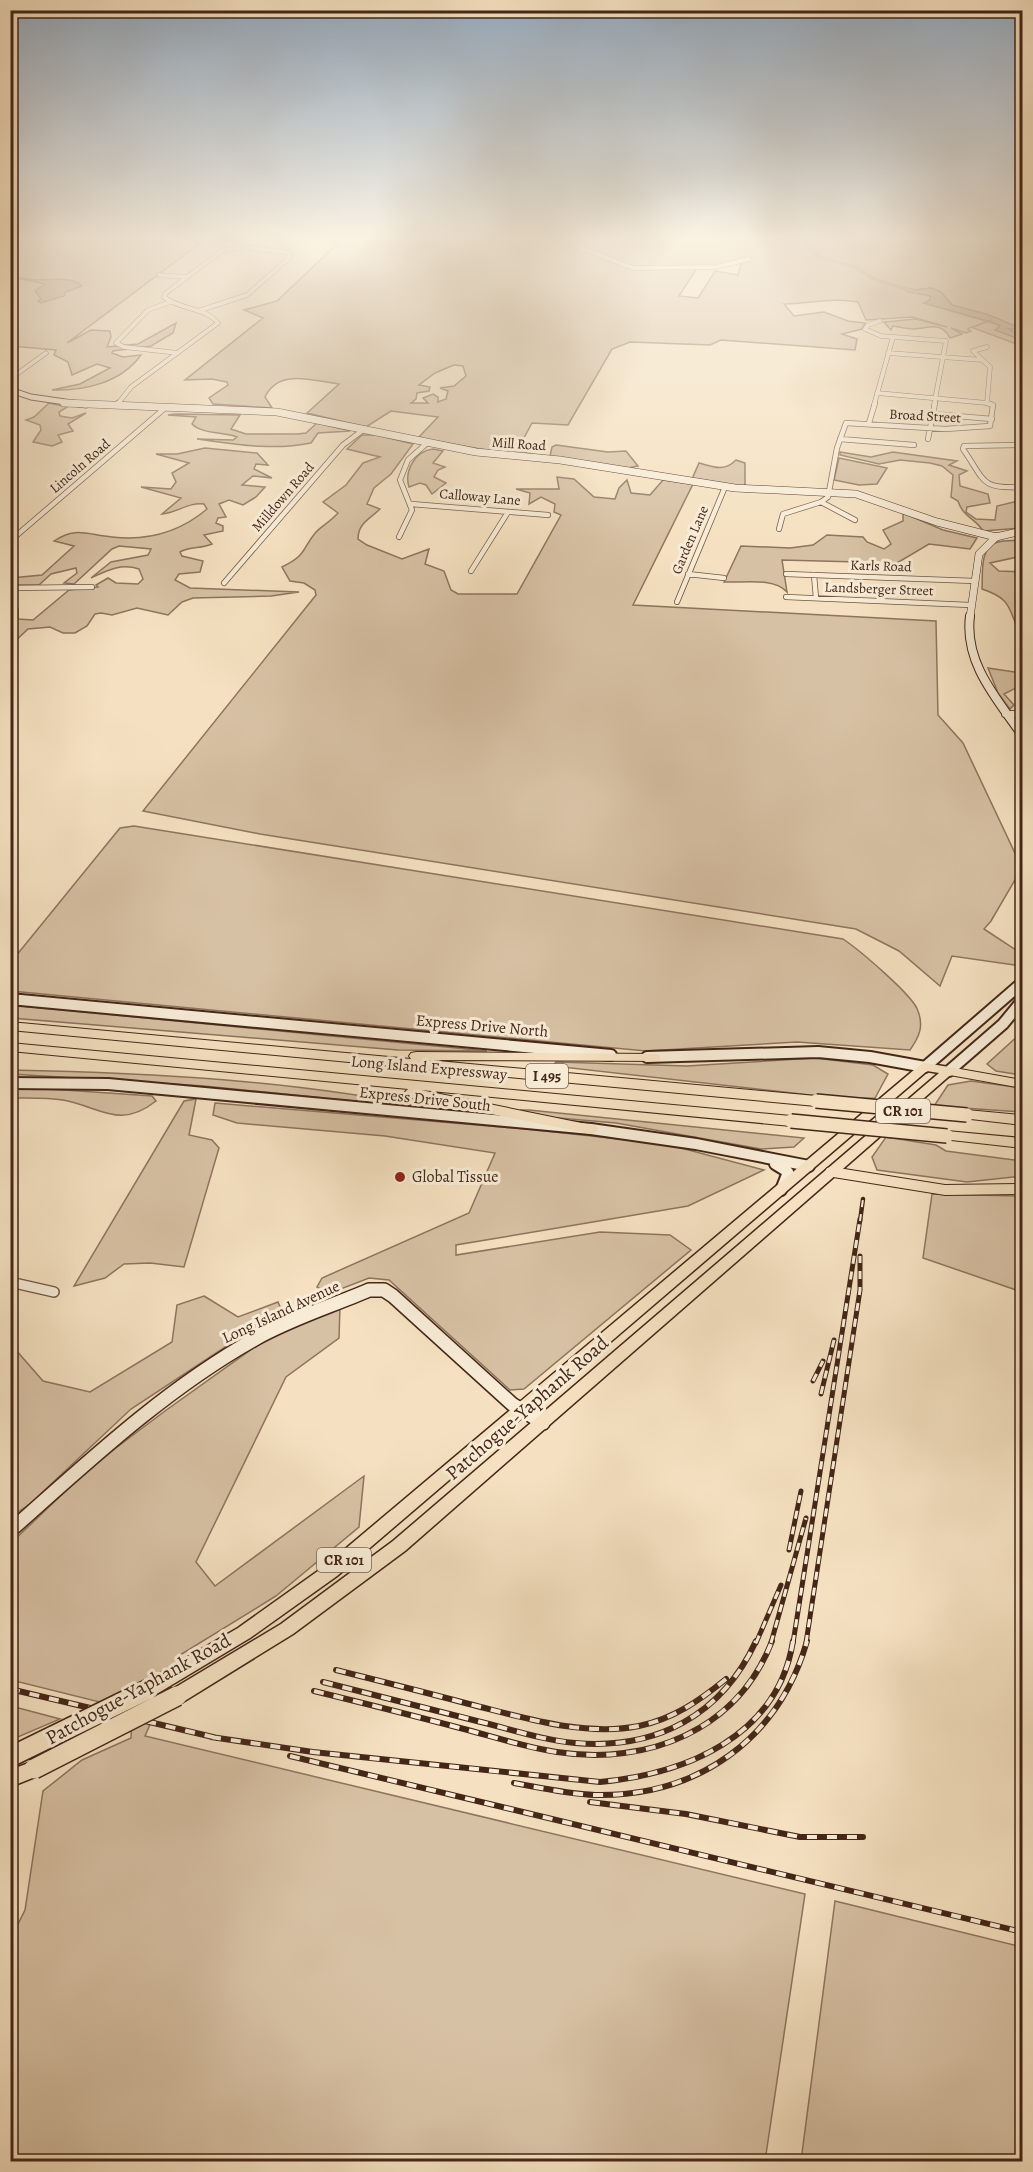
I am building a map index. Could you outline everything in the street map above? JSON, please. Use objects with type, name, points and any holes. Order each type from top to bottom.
[{"type":"highway","name":"Long Island Expressway","points":[[10,1026],[1023,1120]]},
{"type":"highway","name":"Long Island Expressway","points":[[10,1047],[1023,1143]]},
{"type":"highway","points":[[279,1051],[417,1056],[654,1058]]},
{"type":"highway","points":[[10,1054],[144,1059]]},
{"type":"highway","points":[[949,1071],[1023,1084]]},
{"type":"highway","points":[[306,1075],[418,1094],[591,1130]]},
{"type":"highway","points":[[832,1172],[938,1189],[1023,1189]]},
{"type":"main road","name":"Mill Road","points":[[10,390],[18,394],[62,403],[277,412],[426,444],[492,454],[560,460],[725,487],[830,491],[882,501],[931,520],[996,537],[1020,531]]},
{"type":"main road","points":[[10,397],[18,394]]},
{"type":"main road","points":[[968,530],[1020,531]]},
{"type":"main road","points":[[996,537],[980,552],[970,605],[968,634],[983,679],[1005,714],[1023,735]]},
{"type":"main road","name":"Patchogue-Yaphank Road","points":[[10,1757],[149,1689],[244,1633],[312,1585],[522,1410],[1023,983]]},
{"type":"main road","name":"Express Drive North","points":[[10,999],[654,1058],[818,1052],[870,1057],[949,1071]]},
{"type":"main road","name":"Patchogue-Yaphank Road","points":[[10,1779],[177,1696],[258,1647],[346,1587],[399,1546],[543,1423],[1003,1024],[1023,1001]]},
{"type":"main road","points":[[1003,1024],[1023,1007]]},
{"type":"main road","name":"Express Drive South","points":[[10,1083],[108,1084],[591,1130],[749,1154],[832,1172]]},
{"type":"main road","points":[[749,1154],[786,1169],[788,1174],[780,1191]]},
{"type":"main road","name":"Long Island Avenue","points":[[10,1531],[130,1424],[222,1358],[258,1337],[369,1290],[384,1290],[393,1296],[522,1410],[543,1423]]},
{"type":"street","points":[[122,336],[116,342],[124,346],[178,353]]},
{"type":"street","points":[[116,406],[131,387],[200,336]]},
{"type":"street","points":[[888,336],[946,340],[928,439]]},
{"type":"street","points":[[869,423],[893,337]]},
{"type":"street","points":[[987,347],[973,351],[990,368],[987,403]]},
{"type":"street","points":[[10,379],[46,353]]},
{"type":"street","points":[[888,353],[983,360]]},
{"type":"street","points":[[877,393],[993,405],[992,419],[933,414]]},
{"type":"street","name":"Lincoln Road","points":[[10,541],[165,408]]},
{"type":"street","name":"Broad Street","points":[[840,438],[846,423],[930,428],[979,428],[990,426],[992,419]]},
{"type":"street","name":"Milldown Road","points":[[224,583],[344,445],[363,430]]},
{"type":"street","points":[[779,529],[783,514],[821,502],[830,491],[840,438],[914,445]]},
{"type":"street","points":[[399,537],[410,516],[411,504],[404,494],[400,480],[408,460],[426,444]]},
{"type":"street","points":[[1023,444],[964,446],[963,449],[988,485],[994,488],[1023,487]]},
{"type":"street","name":"Garden Lane","points":[[677,602],[725,487]]},
{"type":"street","points":[[821,502],[855,520]]},
{"type":"street","name":"Calloway Lane","points":[[411,504],[548,514]]},
{"type":"street","points":[[471,571],[508,512]]},
{"type":"street","points":[[688,574],[724,578]]},
{"type":"street","name":"Karls Road","points":[[786,574],[975,581]]},
{"type":"street","points":[[814,575],[816,598]]},
{"type":"street","points":[[10,588],[92,587]]},
{"type":"street","name":"Landsberger Street","points":[[786,597],[970,605]]},
{"type":"street","points":[[1005,714],[1023,714]]},
{"type":"street","points":[[10,1282],[54,1292]]},
{"type":"shaded area","points":[[11,336],[76,336],[67,343],[79,336],[111,336],[107,347],[138,344],[152,336],[167,336],[151,346],[113,351],[112,353],[123,357],[141,355],[133,365],[112,379],[89,387],[64,390],[52,390],[80,384],[110,368],[97,364],[72,375],[68,362],[54,355],[56,350],[11,346]]},
{"type":"shaded area","points":[[240,336],[849,336],[857,339],[855,350],[721,340],[710,345],[630,342],[612,349],[568,425],[532,423],[518,449],[534,455],[509,454],[418,438],[438,417],[391,411],[366,427],[307,413],[339,384],[297,378],[287,379],[271,388],[265,397],[272,408],[213,404],[209,398],[228,385],[227,382],[212,379],[185,380]],"holes":[[[454,365],[463,366],[466,376],[454,386],[440,388],[448,391],[446,399],[438,402],[438,397],[433,394],[423,398],[428,403],[411,403],[416,399],[417,393],[429,391],[430,387],[419,385],[435,373]]]},
{"type":"shaded area","points":[[996,336],[1013,336],[1022,340],[1022,346]]},
{"type":"shaded area","points":[[49,403],[67,407],[59,412],[60,416],[72,418],[86,413],[68,424],[73,431],[58,435],[62,442],[52,446],[33,442],[41,430],[40,425],[26,420],[34,417]]},
{"type":"shaded area","points":[[168,415],[240,415],[231,429],[246,434],[306,433],[317,423],[350,431],[318,433],[311,443],[296,445],[268,447],[239,445],[197,439],[233,440],[237,437],[201,430],[192,424],[196,417]]},
{"type":"shaded area","points":[[362,435],[377,435],[413,444],[391,474],[374,488],[367,504],[380,509],[362,525],[358,539],[402,559],[429,549],[425,564],[444,571],[451,590],[458,594],[517,594],[561,515],[554,512],[555,504],[541,497],[529,504],[530,493],[516,489],[559,489],[557,477],[574,479],[594,497],[615,499],[619,488],[627,480],[631,493],[650,495],[663,480],[693,484],[633,605],[936,621],[938,715],[963,743],[1022,868],[984,929],[1022,954],[1022,966],[952,956],[940,986],[899,951],[856,929],[260,834],[143,811],[316,595],[315,590],[304,583],[290,581],[282,567],[300,555],[316,532],[338,513],[323,502],[346,485],[363,463],[380,457],[347,449]]},
{"type":"shaded area","points":[[556,445],[608,452],[626,451],[638,466],[628,468],[550,456],[552,447]]},
{"type":"shaded area","points":[[205,448],[257,453],[268,465],[256,464],[254,469],[272,478],[253,476],[242,485],[265,487],[256,497],[243,505],[229,500],[219,504],[226,517],[218,518],[216,523],[223,526],[223,531],[204,535],[212,544],[180,552],[182,556],[203,561],[200,572],[179,574],[175,580],[190,588],[299,592],[271,596],[193,598],[182,602],[168,615],[137,608],[112,615],[95,614],[87,626],[75,633],[63,633],[50,627],[28,629],[11,645],[10,608],[18,609],[18,619],[33,620],[69,590],[98,587],[96,585],[108,578],[116,583],[138,584],[143,579],[139,569],[132,567],[120,567],[91,578],[111,562],[148,555],[151,549],[119,546],[112,549],[74,584],[64,583],[77,573],[76,568],[51,574],[39,585],[10,585],[11,578],[42,575],[74,546],[54,541],[62,536],[82,533],[138,538],[175,529],[197,517],[207,509],[204,504],[162,514],[181,498],[141,487],[171,489],[176,482],[172,473],[189,463],[156,454],[177,454]]},
{"type":"shaded area","points":[[433,449],[443,451],[433,463],[445,467],[438,470],[434,477],[446,483],[432,494],[426,485],[420,483],[409,487],[408,475],[416,458]]},
{"type":"shaded area","points":[[840,452],[871,457],[893,452],[957,461],[949,465],[967,471],[959,475],[960,486],[988,494],[990,503],[967,507],[966,512],[976,519],[995,520],[997,506],[1022,500],[1022,528],[983,531],[963,511],[958,501],[951,497],[953,475],[942,466],[900,460],[879,464],[840,455]]},
{"type":"shaded area","points":[[839,458],[887,468],[877,484],[859,485],[834,480]]},
{"type":"shaded area","points":[[736,460],[745,463],[745,487],[692,479],[699,463],[723,467]]},
{"type":"shaded area","points":[[903,513],[943,530],[977,538],[970,549],[929,544],[897,563],[782,560],[787,592],[774,584],[724,582],[741,546],[790,548],[813,545],[827,535],[863,537],[867,542],[884,549],[891,544],[883,530],[903,521]]},
{"type":"shaded area","points":[[1022,540],[1022,556],[990,563],[999,571],[1022,572],[1022,637],[1005,602],[993,593],[982,589],[983,561],[988,549],[998,542]]},
{"type":"shaded area","points":[[988,668],[1022,673],[1022,685],[1004,694],[1014,705],[1010,709],[998,693]]},
{"type":"shaded area","points":[[134,826],[843,939],[907,995],[918,1011],[921,1022],[920,1032],[910,1050],[797,1042],[646,1051],[11,991],[11,962],[120,828]]},
{"type":"shaded area","points":[[11,1005],[487,1051],[398,1050],[11,1018]]},
{"type":"shaded area","points":[[1022,1032],[1022,1075],[996,1071],[987,1064]]},
{"type":"shaded area","points":[[815,1058],[873,1065],[888,1074],[875,1098],[845,1099],[553,1066],[556,1062],[687,1066]]},
{"type":"shaded area","points":[[10,1070],[117,1073],[223,1080],[329,1091],[434,1109],[204,1086],[11,1074]]},
{"type":"shaded area","points":[[971,1081],[1022,1088],[1022,1112],[934,1106],[948,1085]]},
{"type":"shaded area","points":[[10,1089],[50,1089],[152,1096],[156,1101],[143,1110],[120,1115],[63,1100],[11,1098]]},
{"type":"shaded area","points":[[196,1099],[189,1135],[212,1140],[219,1148],[184,1267],[150,1263],[124,1264],[105,1278],[74,1286],[184,1101]]},
{"type":"shaded area","points":[[215,1103],[526,1129],[666,1144],[764,1170],[688,1206],[456,1245],[456,1255],[600,1232],[670,1235],[691,1250],[524,1389],[510,1390],[389,1280],[369,1278],[328,1294],[317,1287],[322,1278],[469,1213],[495,1153],[385,1136],[237,1123],[213,1115]]},
{"type":"shaded area","points":[[520,1110],[804,1138],[794,1147],[761,1149],[616,1123],[547,1117]]},
{"type":"shaded area","points":[[886,1137],[936,1145],[946,1151],[1022,1161],[1022,1176],[967,1182],[877,1170],[872,1157]]},
{"type":"shaded area","points":[[932,1194],[1022,1196],[1022,1292],[923,1258]]},
{"type":"shaded area","points":[[204,1296],[238,1317],[278,1302],[284,1316],[251,1330],[131,1409],[31,1503],[11,1517],[11,1348],[15,1349],[43,1381],[90,1392],[172,1342],[177,1305]]},
{"type":"shaded area","points":[[340,1306],[339,1338],[286,1377],[196,1562],[215,1586],[364,1476],[359,1527],[276,1596],[180,1655],[145,1736],[805,1894],[765,2161],[11,2161],[10,1940],[25,1910],[43,1791],[82,1760],[131,1738],[132,1710],[11,1680],[11,1543],[92,1466],[165,1411],[263,1341]]},
{"type":"shaded area","points":[[11,1706],[60,1719],[11,1740]]},
{"type":"shaded area","points":[[835,1901],[1022,1947],[1022,2161],[801,2161]]},
{"type":"railway","points":[[860,1221],[863,1199]]},
{"type":"railway","points":[[793,1643],[860,1219]]},
{"type":"railway","points":[[806,1643],[860,1290],[860,1256]]},
{"type":"railway","points":[[821,1394],[834,1340]]},
{"type":"railway","points":[[813,1381],[823,1361]]},
{"type":"railway","points":[[789,1550],[801,1491]]},
{"type":"railway","points":[[771,1643],[806,1518]]},
{"type":"railway","points":[[756,1643],[781,1585]]},
{"type":"railway","points":[[323,1682],[537,1737],[575,1743],[605,1744],[659,1733],[684,1722],[705,1708],[725,1689],[742,1667],[756,1641]]},
{"type":"railway","points":[[314,1691],[545,1750],[591,1755],[624,1753],[656,1746],[686,1735],[713,1719],[737,1698],[757,1672],[772,1641]]},
{"type":"railway","points":[[216,1738],[313,1752],[600,1782],[632,1778],[694,1759],[723,1744],[748,1726],[768,1702],[784,1674],[793,1641]]},
{"type":"railway","points":[[514,1783],[595,1795],[633,1793],[668,1786],[700,1773],[729,1756],[755,1733],[777,1707],[794,1676],[807,1641]]},
{"type":"railway","points":[[336,1670],[531,1720],[596,1729],[639,1726],[663,1719],[696,1702],[726,1679]]},
{"type":"railway","points":[[10,1689],[216,1738]]},
{"type":"railway","points":[[211,1737],[216,1738]]},
{"type":"railway","points":[[290,1756],[1022,1932]]},
{"type":"railway","points":[[590,1802],[686,1814],[800,1837],[863,1837]]},
{"type":"place","name":"Global Tissue","points":[[400,1177]]}]
